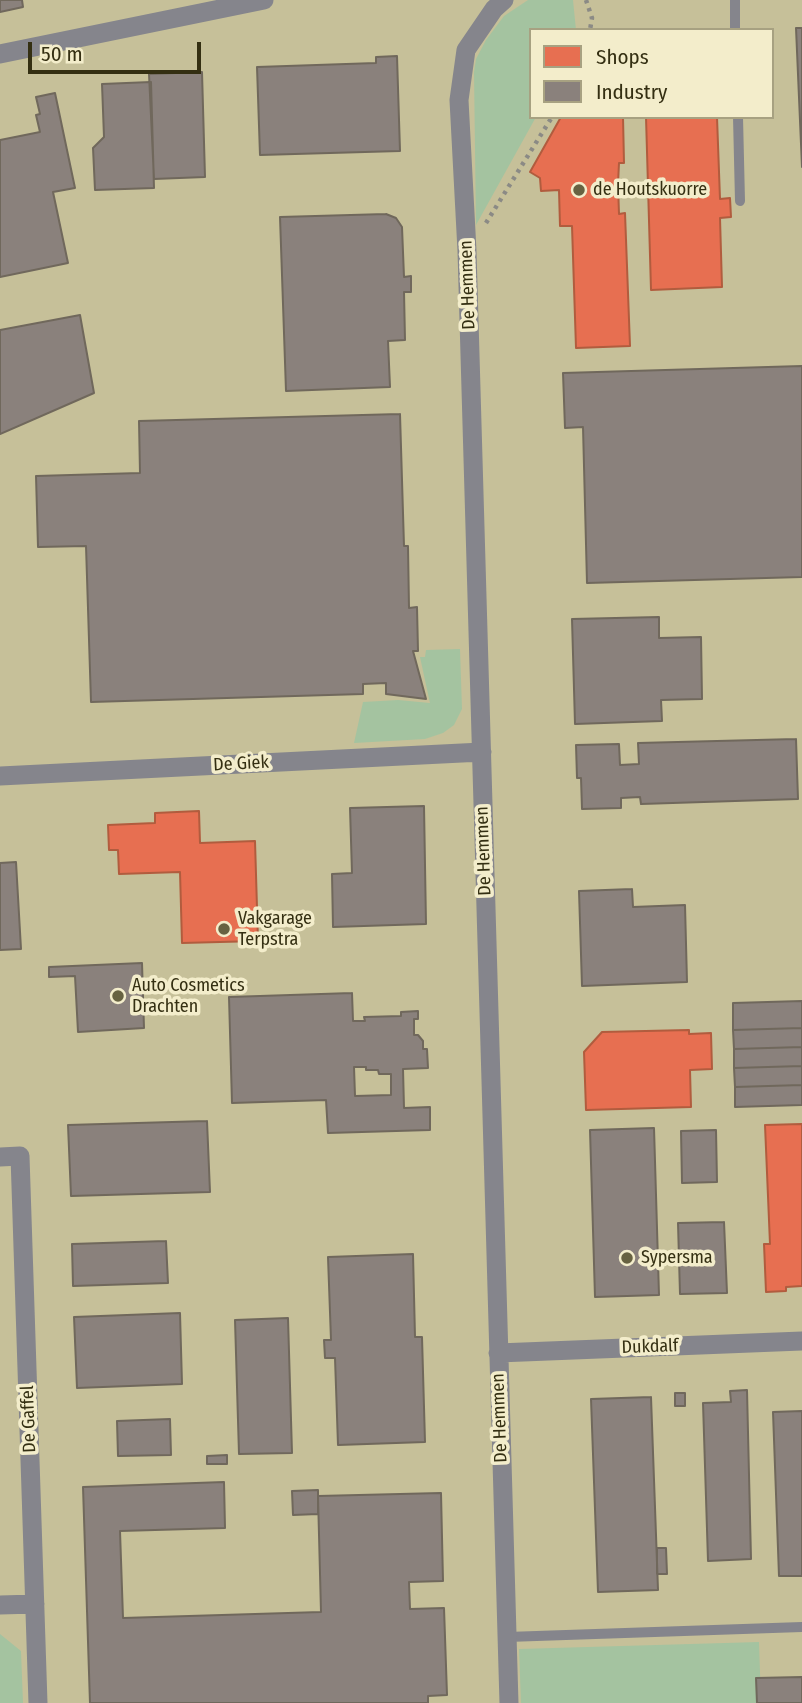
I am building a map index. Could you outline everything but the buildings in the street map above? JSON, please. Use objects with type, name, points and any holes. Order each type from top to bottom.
[{"type":"street","points":[[0,54],[264,0]]},
{"type":"street","name":"De Hemmen","points":[[494,3],[467,50],[459,100],[467,251],[509,1703]]},
{"type":"street","name":"De Giek","points":[[0,776],[482,752]]},
{"type":"street","name":"De Gaffel","points":[[0,1157],[20,1156],[38,1703]]},
{"type":"street","name":"Dukdalf","points":[[498,1353],[802,1341]]},
{"type":"street","points":[[0,1605],[35,1605]]},
{"type":"lane","points":[[735,0],[736,28]]},
{"type":"lane","points":[[738,119],[740,201]]},
{"type":"lane","points":[[507,1637],[802,1627]]},
{"type":"path","points":[[586,0],[592,18],[590,28]]},
{"type":"path","points":[[467,251],[551,119]]},
{"type":"green space","points":[[528,0],[573,0],[576,28],[529,28],[529,119],[535,119],[476,225],[474,72],[476,59],[486,40],[504,16]]},
{"type":"green space","points":[[460,649],[462,709],[454,725],[443,733],[425,739],[354,743],[363,702],[398,700],[430,703],[420,657],[425,657],[426,650]]},
{"type":"green space","points":[[0,1634],[21,1651],[23,1703],[0,1703]]},
{"type":"green space","points":[[759,1642],[761,1703],[521,1703],[519,1649]]},
{"type":"place","name":"de Houtskuorre","points":[[579,190]]},
{"type":"place","name":"Vakgarage Terpstra","points":[[224,929]]},
{"type":"place","name":"Auto Cosmetics Drachten","points":[[118,996]]},
{"type":"place","name":"Sypersma","points":[[627,1258]]}]
